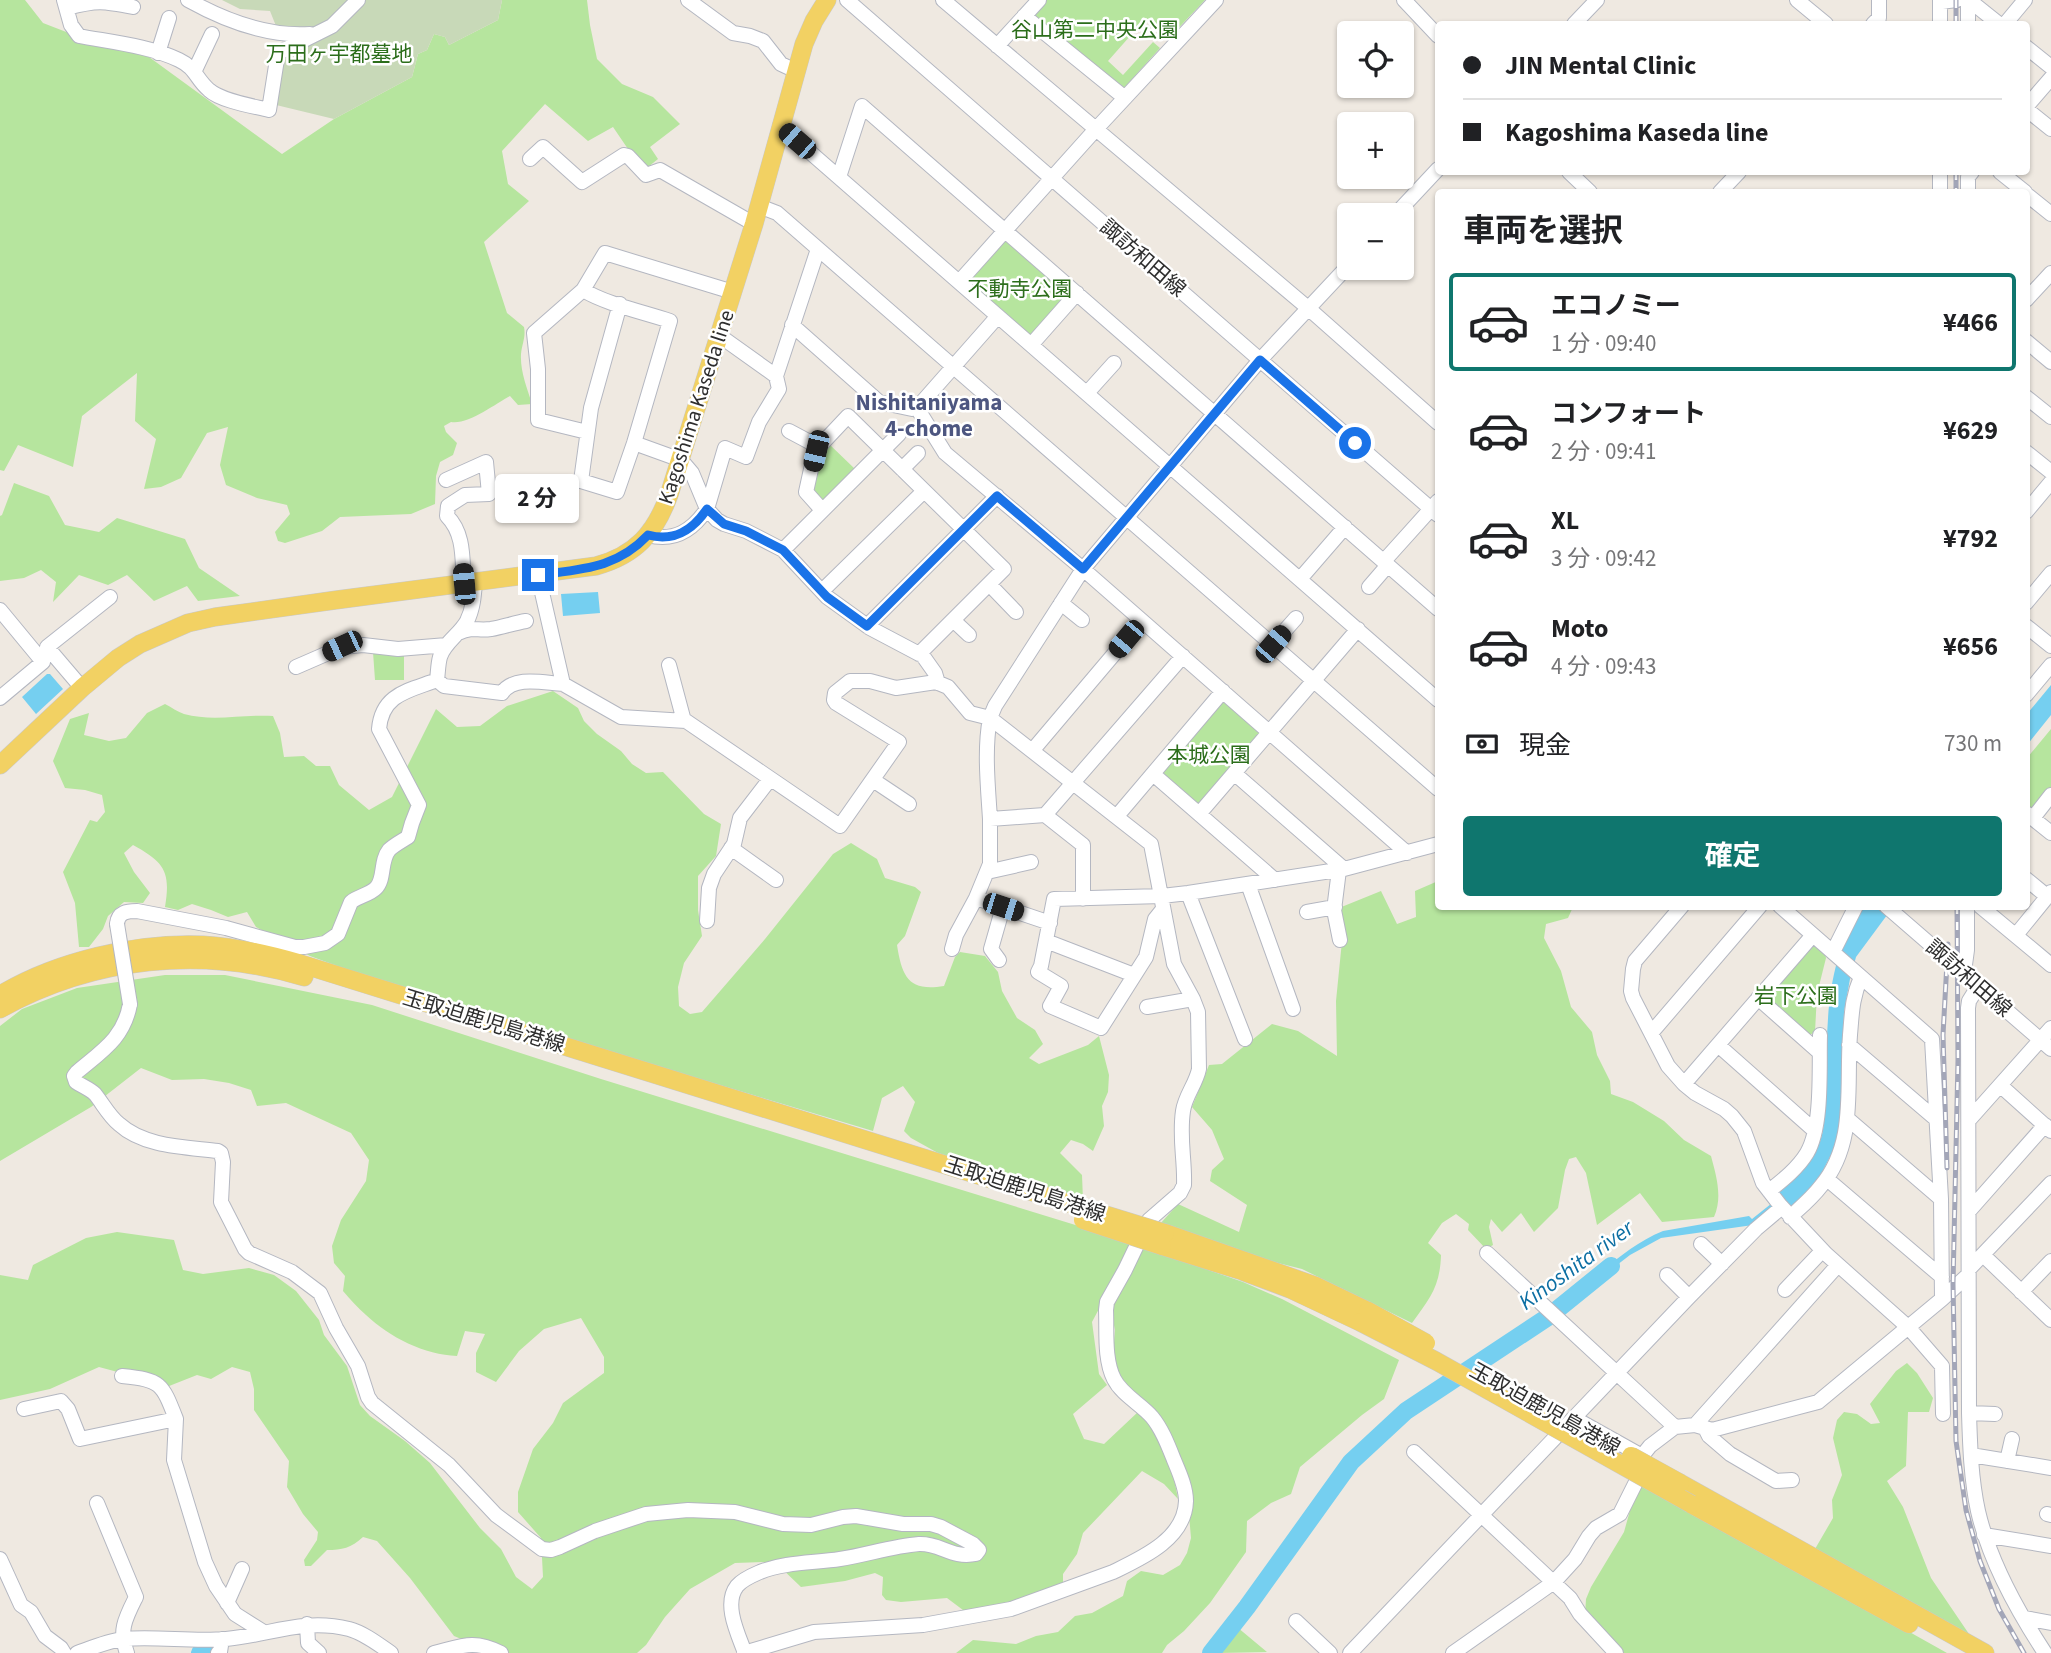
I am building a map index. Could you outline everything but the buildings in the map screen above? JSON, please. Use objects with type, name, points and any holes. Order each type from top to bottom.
[{"type":"main road","name":"Kagoshima Kaseda line","points":[[0,765],[118,658],[140,644],[188,623],[311,603],[538,575],[608,563],[636,548],[648,535],[665,505],[681,460],[754,224],[804,44],[827,0]]},
{"type":"main road","name":"玉取迫鹿児島港線","points":[[0,995],[54,970],[95,958],[170,945],[232,948],[298,963],[606,1065]]},
{"type":"main road","name":"玉取迫鹿児島港線","points":[[0,1009],[69,979],[103,969],[164,960],[228,961],[300,975],[606,1065],[746,1108],[860,1148],[1163,1239],[1364,1316],[1680,1483],[1721,1514],[1851,1585],[1985,1653]]},
{"type":"main road","name":"玉取迫鹿児島港線","points":[[1364,1316],[1436,1361],[1691,1504],[1721,1514]]},
{"type":"main road","name":"玉取迫鹿児島港線","points":[[1851,1585],[1961,1653]]},
{"type":"street","points":[[133,7],[99,0],[66,4],[71,25],[79,36],[179,60],[195,70],[209,91],[270,110],[278,53],[332,26],[358,0]]},
{"type":"street","points":[[188,0],[209,11],[258,28],[291,35],[318,32]]},
{"type":"street","points":[[688,0],[733,33],[762,41],[781,64],[796,71]]},
{"type":"street","name":"諏訪和田線","points":[[847,0],[1260,360],[1435,507]]},
{"type":"street","points":[[943,0],[1308,309],[1435,420]]},
{"type":"street","points":[[997,46],[1039,0]]},
{"type":"street","points":[[959,282],[1216,0]]},
{"type":"street","points":[[1404,0],[1435,33]]},
{"type":"street","points":[[1577,21],[1597,0]]},
{"type":"street","points":[[1797,0],[1822,21]]},
{"type":"street","points":[[1876,21],[1879,18],[1879,0]]},
{"type":"street","points":[[1940,21],[1940,1],[1957,0]]},
{"type":"street","points":[[1968,0],[1968,21]]},
{"type":"street","points":[[1968,0],[1995,21]]},
{"type":"street","points":[[2008,21],[2025,0]]},
{"type":"street","points":[[1024,16],[1125,98]]},
{"type":"street","points":[[158,53],[169,18]]},
{"type":"street","points":[[195,70],[212,34]]},
{"type":"street","points":[[2030,50],[2051,67]]},
{"type":"street","points":[[2030,103],[2051,78]]},
{"type":"street","points":[[839,177],[862,106],[1435,605]]},
{"type":"street","points":[[2030,111],[2051,129]]},
{"type":"street","points":[[780,126],[1300,579],[1435,691]]},
{"type":"street","points":[[530,159],[544,147],[582,182],[624,155],[628,156],[646,175],[660,170],[754,224]]},
{"type":"street","points":[[1406,203],[1435,172]]},
{"type":"street","points":[[1572,175],[1587,189]]},
{"type":"street","points":[[1723,189],[1736,175]]},
{"type":"street","points":[[2004,175],[2021,189]]},
{"type":"street","points":[[2030,196],[2051,214]]},
{"type":"street","points":[[759,206],[777,213],[1435,786]]},
{"type":"street","points":[[648,535],[663,539],[683,532],[695,524],[707,509],[725,448],[746,457],[759,422],[779,389],[776,376],[818,249]]},
{"type":"street","points":[[587,432],[538,420],[538,369],[534,333],[583,290],[605,253],[733,292]]},
{"type":"street","points":[[2036,290],[2051,273]]},
{"type":"street","points":[[953,949],[956,935],[990,864],[988,729],[995,706],[1083,569],[1260,360],[1337,278]]},
{"type":"street","points":[[583,290],[670,321],[617,492],[581,481],[591,408],[620,304]]},
{"type":"street","points":[[1031,345],[1077,293]]},
{"type":"street","points":[[792,325],[879,402],[912,409],[917,408],[998,316]]},
{"type":"street","points":[[720,336],[776,376]]},
{"type":"street","points":[[2030,344],[2051,362]]},
{"type":"street","points":[[1087,393],[1114,363]]},
{"type":"street","points":[[2030,400],[2051,417]]},
{"type":"street","points":[[917,408],[944,453],[1083,569],[1407,853]]},
{"type":"street","points":[[822,510],[806,492],[816,451],[848,416],[1004,569],[919,654]]},
{"type":"street","points":[[789,431],[819,447]]},
{"type":"street","points":[[783,550],[899,434]]},
{"type":"street","points":[[634,443],[681,460],[692,473],[707,509],[724,524],[746,531],[783,550],[822,592],[867,626],[919,654],[931,666],[938,683]]},
{"type":"street","points":[[902,469],[918,453]]},
{"type":"street","points":[[2030,455],[2051,472]]},
{"type":"street","points":[[437,680],[440,657],[467,621],[473,606],[460,536],[455,524],[447,516],[448,506],[465,495],[489,494],[486,462],[446,480]]},
{"type":"street","points":[[2030,507],[2051,482]]},
{"type":"street","points":[[822,592],[924,491]]},
{"type":"street","points":[[867,626],[997,496]]},
{"type":"street","points":[[1369,587],[1386,563],[1435,509]]},
{"type":"street","points":[[1300,579],[1345,527]]},
{"type":"street","points":[[2030,598],[2051,573]]},
{"type":"street","points":[[538,575],[563,684]]},
{"type":"street","points":[[989,584],[1016,612]]},
{"type":"street","points":[[82,688],[47,647],[110,597]]},
{"type":"street","points":[[1062,603],[1082,620]]},
{"type":"street","points":[[0,610],[44,662],[0,698]]},
{"type":"street","points":[[1273,644],[1296,618]]},
{"type":"street","points":[[953,620],[969,635]]},
{"type":"street","points":[[458,633],[472,627],[491,629],[526,621]]},
{"type":"street","points":[[1032,751],[1142,621]]},
{"type":"street","points":[[1199,814],[1358,629]]},
{"type":"street","points":[[2030,629],[2051,646]]},
{"type":"street","points":[[296,667],[342,646],[363,645],[398,649],[447,645]]},
{"type":"street","points":[[1045,815],[1182,656]]},
{"type":"street","points":[[669,665],[684,721]]},
{"type":"street","points":[[2030,690],[2051,665]]},
{"type":"street","points":[[437,680],[444,686],[502,693],[513,683],[563,684],[621,716],[687,721],[840,826],[899,743],[836,703],[835,693],[850,681],[870,681],[896,688],[938,683],[948,687],[970,713],[990,718],[1151,844],[1176,971],[1193,999],[1199,1027],[1199,1069],[1183,1109],[1181,1149],[1184,1185],[1180,1193],[1149,1220],[1105,1310],[1108,1356],[1114,1380],[1158,1426],[1183,1486],[1186,1501],[1182,1520],[1172,1534],[1145,1555],[1113,1572],[1011,1609],[923,1625],[814,1632],[744,1653],[731,1609],[732,1597],[737,1586],[760,1572],[781,1566],[840,1559],[921,1544],[956,1555],[976,1554],[979,1550],[973,1544],[931,1524],[903,1524],[856,1516],[811,1525],[783,1524],[735,1512],[688,1510],[646,1514],[595,1531],[560,1547],[542,1549],[496,1514],[449,1465],[372,1403],[358,1366],[320,1293],[292,1272],[245,1249],[221,1202],[221,1153],[140,1138],[121,1127],[94,1094],[76,1082],[74,1076],[77,1072],[115,1040],[128,1018],[131,1004],[117,924],[121,914],[137,911],[226,928],[295,947],[332,940],[338,934],[351,902],[374,891],[379,885],[389,850],[408,837],[419,805],[380,729],[381,716],[387,704],[394,698],[437,680]]},
{"type":"street","points":[[1117,816],[1223,691]]},
{"type":"street","points":[[1234,773],[1342,869]]},
{"type":"street","points":[[1153,774],[1275,880]]},
{"type":"street","points":[[707,921],[709,888],[714,874],[731,848],[740,818],[770,779]]},
{"type":"street","points":[[873,780],[909,804]]},
{"type":"street","points":[[2030,814],[2051,795]]},
{"type":"street","points":[[990,819],[1045,815],[1083,845],[1083,899]]},
{"type":"street","points":[[2030,816],[2051,833]]},
{"type":"street","points":[[1163,903],[1155,919],[1146,957],[1101,1028],[1050,1006],[1061,986],[1038,972],[1054,899],[1163,903],[1188,893],[1342,869],[1435,845]]},
{"type":"street","points":[[731,848],[776,880]]},
{"type":"street","points":[[987,872],[1031,863]]},
{"type":"street","points":[[1340,940],[1335,907],[1342,869]]},
{"type":"street","points":[[2016,935],[2049,895],[2030,882]]},
{"type":"street","points":[[1248,884],[1293,1009]]},
{"type":"street","points":[[1188,893],[1245,1039]]},
{"type":"street","points":[[976,898],[1050,923]]},
{"type":"street","points":[[999,960],[991,949],[1003,907]]},
{"type":"street","points":[[1307,912],[1335,907]]},
{"type":"street","points":[[1677,910],[1635,961],[1631,991],[1668,1066],[1695,1093],[1732,1116],[1744,1131],[1763,1184],[1822,1251],[1909,1328],[1942,1366],[1944,1414]]},
{"type":"street","points":[[1652,1032],[1757,910]]},
{"type":"street","points":[[1785,910],[1932,1039],[1941,1199],[1942,1300]]},
{"type":"street","points":[[1835,954],[1854,910]]},
{"type":"street","name":"諏訪和田線","points":[[1890,910],[2046,1045]]},
{"type":"street","points":[[1964,972],[1967,910]]},
{"type":"street","points":[[1985,910],[2051,965]]},
{"type":"street","points":[[1685,1084],[1813,935]]},
{"type":"street","points":[[1046,941],[1134,975]]},
{"type":"street","points":[[1779,1203],[1811,1199],[1827,1179],[1843,1146],[1848,1119],[1853,996],[1859,975]]},
{"type":"street","points":[[1979,985],[1969,1000],[1968,1008],[1971,1455],[1977,1507],[1984,1535],[2045,1653]]},
{"type":"street","points":[[1758,998],[1819,1052]]},
{"type":"street","points":[[1147,1007],[1193,999]]},
{"type":"street","points":[[1969,1120],[2046,1045],[2051,1028]]},
{"type":"street","points":[[1350,1653],[1779,1203],[1808,1152],[1815,1131],[1820,1035]]},
{"type":"street","points":[[1718,1045],[1815,1131]]},
{"type":"street","points":[[1849,1045],[1937,1120]]},
{"type":"street","points":[[1969,1211],[2048,1128],[2001,1086]]},
{"type":"street","points":[[1848,1119],[1941,1199]]},
{"type":"street","points":[[1827,1179],[1942,1277]]},
{"type":"street","points":[[1453,1653],[1554,1582],[1575,1559],[1596,1528],[1620,1514],[1636,1482],[1642,1456],[1650,1446],[1675,1427],[1712,1430],[1818,1402],[1942,1300],[2051,1183]]},
{"type":"street","points":[[2039,1195],[2051,1207]]},
{"type":"street","points":[[1701,1244],[1722,1264]]},
{"type":"street","points":[[1785,1290],[1822,1251]]},
{"type":"street","points":[[1487,1253],[1675,1427]]},
{"type":"street","points":[[1983,1255],[2051,1319]]},
{"type":"street","points":[[2021,1292],[2051,1261]]},
{"type":"street","points":[[1700,1427],[1838,1265]]},
{"type":"street","points":[[1667,1275],[1689,1297]]},
{"type":"street","points":[[122,1376],[144,1378],[160,1385],[166,1392],[176,1419],[174,1460],[205,1562],[216,1586],[235,1614],[262,1632]]},
{"type":"street","points":[[24,1409],[61,1401],[68,1409],[80,1439],[176,1419]]},
{"type":"street","points":[[1969,1413],[1995,1414]]},
{"type":"street","points":[[1574,1418],[1642,1456]]},
{"type":"street","points":[[1700,1427],[1730,1454],[1776,1481],[1792,1480]]},
{"type":"street","points":[[2007,1461],[2012,1439]]},
{"type":"street","points":[[1414,1451],[1554,1582],[1570,1598],[1594,1631],[1616,1653]]},
{"type":"street","points":[[1971,1455],[2051,1468]]},
{"type":"street","points":[[97,1503],[136,1597],[125,1618],[124,1646]]},
{"type":"street","points":[[1984,1535],[2051,1546]]},
{"type":"street","points":[[0,1559],[21,1605],[31,1612],[45,1636],[64,1653]]},
{"type":"street","points":[[227,1603],[242,1569]]},
{"type":"street","points":[[2025,1618],[2051,1623]]},
{"type":"street","points":[[1296,1621],[1330,1653]]},
{"type":"street","points":[[77,1653],[199,1639],[220,1648],[262,1632],[307,1624],[358,1632],[391,1653]]},
{"type":"street","points":[[307,1624],[308,1643],[319,1653]]},
{"type":"street","points":[[178,1653],[199,1639]]},
{"type":"street","points":[[434,1653],[471,1644],[488,1646],[501,1653]]},
{"type":"green space","points":[[0,0],[25,0],[43,23],[149,57],[282,154],[334,119],[412,77],[418,54],[427,50],[434,34],[445,37],[449,45],[498,20],[502,0],[587,0],[597,59],[622,84],[653,97],[680,124],[650,147],[658,159],[643,171],[613,127],[588,141],[545,104],[502,151],[508,184],[529,201],[484,242],[507,313],[524,327],[522,367],[532,404],[518,405],[510,396],[473,417],[444,426],[457,443],[453,455],[440,462],[436,476],[435,504],[411,514],[340,517],[322,531],[285,543],[278,541],[275,532],[290,514],[287,505],[257,498],[226,485],[220,465],[228,427],[207,433],[181,478],[161,487],[144,489],[156,439],[135,421],[137,373],[82,416],[73,467],[18,445],[4,471],[0,470]]},
{"type":"green space","name":"万田ヶ宇都墓地","points":[[222,0],[502,0],[498,20],[449,45],[445,37],[434,34],[427,50],[418,54],[412,77],[334,119],[272,104],[290,30],[276,26],[270,11],[240,9]]},
{"type":"green space","name":"谷山第二中央公園","points":[[1044,0],[1205,0],[1169,38],[1146,18],[1108,61],[1123,75],[1153,42],[1160,48],[1124,88],[1033,17]]},
{"type":"green space","name":"不動寺公園","points":[[1004,239],[1067,291],[1068,296],[1033,336],[1028,336],[968,284],[968,279]]},
{"type":"green space","points":[[828,443],[855,469],[823,502],[812,492],[821,452]]},
{"type":"green space","points":[[14,483],[49,496],[65,525],[99,532],[117,518],[185,539],[199,568],[240,596],[198,601],[187,586],[154,601],[127,575],[108,585],[79,575],[53,602],[56,582],[41,570],[24,578],[0,581],[0,516]]},
{"type":"green space","points":[[373,652],[404,652],[404,680],[375,680]]},
{"type":"green space","points":[[553,691],[578,708],[584,721],[621,751],[632,764],[646,773],[663,772],[704,814],[721,824],[716,856],[698,876],[698,910],[702,936],[684,963],[678,987],[679,1006],[690,1014],[702,1012],[833,854],[851,843],[877,859],[885,878],[915,887],[921,892],[905,936],[897,945],[909,980],[923,987],[944,986],[955,957],[960,952],[985,956],[998,972],[1002,991],[1017,1018],[1035,1030],[1043,1044],[1029,1058],[1039,1064],[1088,1045],[1099,1036],[1109,1075],[1108,1092],[1102,1106],[1104,1126],[1093,1151],[1071,1140],[1060,1153],[1082,1175],[1083,1200],[938,1153],[911,1138],[904,1131],[915,1102],[903,1086],[882,1098],[873,1131],[340,967],[310,956],[256,927],[247,912],[228,917],[192,904],[178,910],[165,907],[167,885],[163,869],[152,857],[133,845],[124,853],[150,893],[143,903],[124,902],[108,916],[103,929],[89,947],[79,947],[75,903],[63,872],[90,820],[97,822],[105,812],[102,795],[65,788],[53,761],[70,719],[89,713],[84,735],[109,741],[126,738],[147,713],[165,704],[195,716],[273,716],[280,733],[284,757],[304,756],[316,766],[330,766],[339,785],[369,810],[392,797],[436,709],[457,727],[480,726],[507,706]]},
{"type":"green space","name":"本城公園","points":[[1221,701],[1227,701],[1260,729],[1261,735],[1201,803],[1195,804],[1162,776],[1161,770]]},
{"type":"green space","points":[[2051,729],[2051,787],[2032,810],[2030,810],[2030,754]]},
{"type":"green space","points":[[1435,882],[1435,910],[1572,910],[1568,918],[1546,924],[1544,938],[1561,971],[1571,1007],[1592,1032],[1597,1055],[1610,1081],[1611,1094],[1633,1102],[1664,1121],[1684,1140],[1711,1156],[1718,1186],[1714,1217],[1662,1222],[1640,1193],[1597,1225],[1586,1173],[1576,1157],[1569,1159],[1558,1208],[1534,1232],[1521,1213],[1502,1232],[1491,1219],[1489,1227],[1493,1245],[1486,1249],[1468,1230],[1469,1224],[1456,1214],[1442,1223],[1428,1243],[1441,1255],[1439,1276],[1429,1299],[1412,1323],[1302,1269],[1262,1259],[1160,1224],[1178,1204],[1239,1232],[1247,1205],[1210,1181],[1212,1170],[1224,1159],[1212,1130],[1192,1107],[1209,1065],[1222,1064],[1272,1024],[1298,1031],[1337,1056],[1336,1001],[1342,941],[1339,908],[1381,891],[1397,924],[1416,917],[1415,891]]},
{"type":"green space","name":"岩下公園","points":[[1811,946],[1816,946],[1826,958],[1817,994],[1815,1032],[1808,1036],[1768,1000],[1768,996]]},
{"type":"green space","points":[[165,975],[225,975],[372,1005],[601,1079],[1134,1243],[1092,1322],[1099,1374],[1107,1385],[1073,1414],[1084,1439],[1104,1444],[1139,1411],[1154,1430],[1165,1452],[1178,1499],[1164,1484],[1142,1471],[1083,1533],[1077,1554],[1063,1574],[1063,1586],[1054,1591],[967,1613],[947,1598],[901,1602],[886,1600],[882,1595],[883,1577],[875,1573],[845,1581],[801,1587],[778,1565],[763,1562],[735,1563],[690,1589],[637,1653],[508,1653],[482,1638],[466,1641],[454,1636],[410,1578],[377,1541],[363,1537],[346,1548],[327,1550],[311,1566],[305,1566],[304,1560],[317,1540],[318,1532],[303,1514],[287,1487],[289,1461],[254,1410],[254,1389],[250,1372],[232,1367],[211,1379],[197,1375],[159,1390],[140,1378],[99,1367],[50,1389],[0,1400],[0,1275],[28,1280],[33,1265],[86,1238],[117,1232],[174,1240],[183,1270],[203,1274],[249,1268],[274,1275],[296,1291],[319,1320],[324,1335],[347,1366],[360,1405],[430,1463],[480,1528],[501,1549],[516,1577],[532,1589],[543,1577],[541,1538],[518,1512],[518,1492],[533,1449],[553,1423],[563,1403],[604,1373],[604,1357],[581,1318],[544,1329],[519,1351],[496,1382],[476,1372],[476,1353],[485,1334],[465,1331],[457,1356],[445,1355],[408,1343],[375,1323],[343,1291],[345,1276],[334,1263],[332,1246],[341,1220],[366,1181],[369,1160],[351,1133],[286,1103],[257,1106],[251,1090],[204,1079],[172,1080],[141,1068],[91,1107],[0,1161],[0,1026],[22,1009],[77,988]]},
{"type":"green space","points":[[1142,1247],[1243,1282],[1282,1299],[1399,1360],[1384,1399],[1300,1467],[1291,1494],[1271,1503],[1247,1521],[1246,1552],[1210,1603],[1162,1653],[956,1653],[973,1640],[1016,1644],[1036,1636],[1058,1632],[1075,1616],[1092,1613],[1123,1596],[1127,1581],[1141,1571],[1163,1575],[1180,1565],[1187,1553],[1191,1538],[1189,1515],[1171,1443],[1117,1379],[1113,1354],[1115,1330],[1110,1306]]},
{"type":"green space","points":[[1907,1363],[1933,1398],[1929,1412],[1908,1412],[1906,1466],[1887,1481],[1903,1507],[1931,1578],[1969,1634],[1815,1549],[1833,1518],[1832,1500],[1842,1475],[1833,1438],[1837,1420],[1844,1412],[1857,1414],[1871,1424],[1880,1423],[1870,1404],[1896,1371]]},
{"type":"green space","points":[[1642,1482],[1947,1653],[1621,1653],[1585,1615],[1586,1599],[1624,1532]]},
{"type":"green space","points":[[1237,1627],[1267,1652],[1218,1653]]},
{"type":"water","points":[[598,592],[600,613],[563,616],[561,594]]},
{"type":"water","points":[[47,674],[63,689],[36,714],[22,697]]},
{"type":"water","points":[[2051,685],[2051,715],[2030,741],[2030,710]]},
{"type":"water","points":[[1862,910],[1891,910],[1856,957],[1844,1012],[1841,1124],[1835,1147],[1815,1186],[1791,1207],[1753,1225],[1661,1238],[1630,1255],[1595,1282],[1593,1279],[1626,1252],[1663,1231],[1749,1216],[1752,1219],[1781,1196],[1779,1193],[1809,1162],[1820,1142],[1824,1126],[1831,992],[1842,947]]},
{"type":"waterway","name":"Kinoshita river","points":[[1211,1653],[1351,1462],[1406,1411],[1548,1317],[1611,1266]]},
{"type":"waterway","points":[[200,1653],[204,1650],[212,1653]]},
{"type":"railway","points":[[1956,0],[1956,21]]},
{"type":"railway","points":[[1956,175],[1956,189]]},
{"type":"railway","points":[[1957,910],[1958,1060],[1953,1284],[1956,1441],[1966,1510],[1980,1561],[1999,1609],[2024,1653]]},
{"type":"railway","points":[[1947,1168],[1943,1035],[1948,944]]},
{"type":"district","name":"Nishitaniyama 4-chome","points":[[929,415]]},
{"type":"route","points":[[538,575],[596,566],[621,558],[636,548],[648,535],[663,539],[683,532],[695,524],[707,509],[724,524],[740,528],[783,550],[827,597],[867,626],[997,496],[1083,569],[1260,360],[1355,443]]}]
